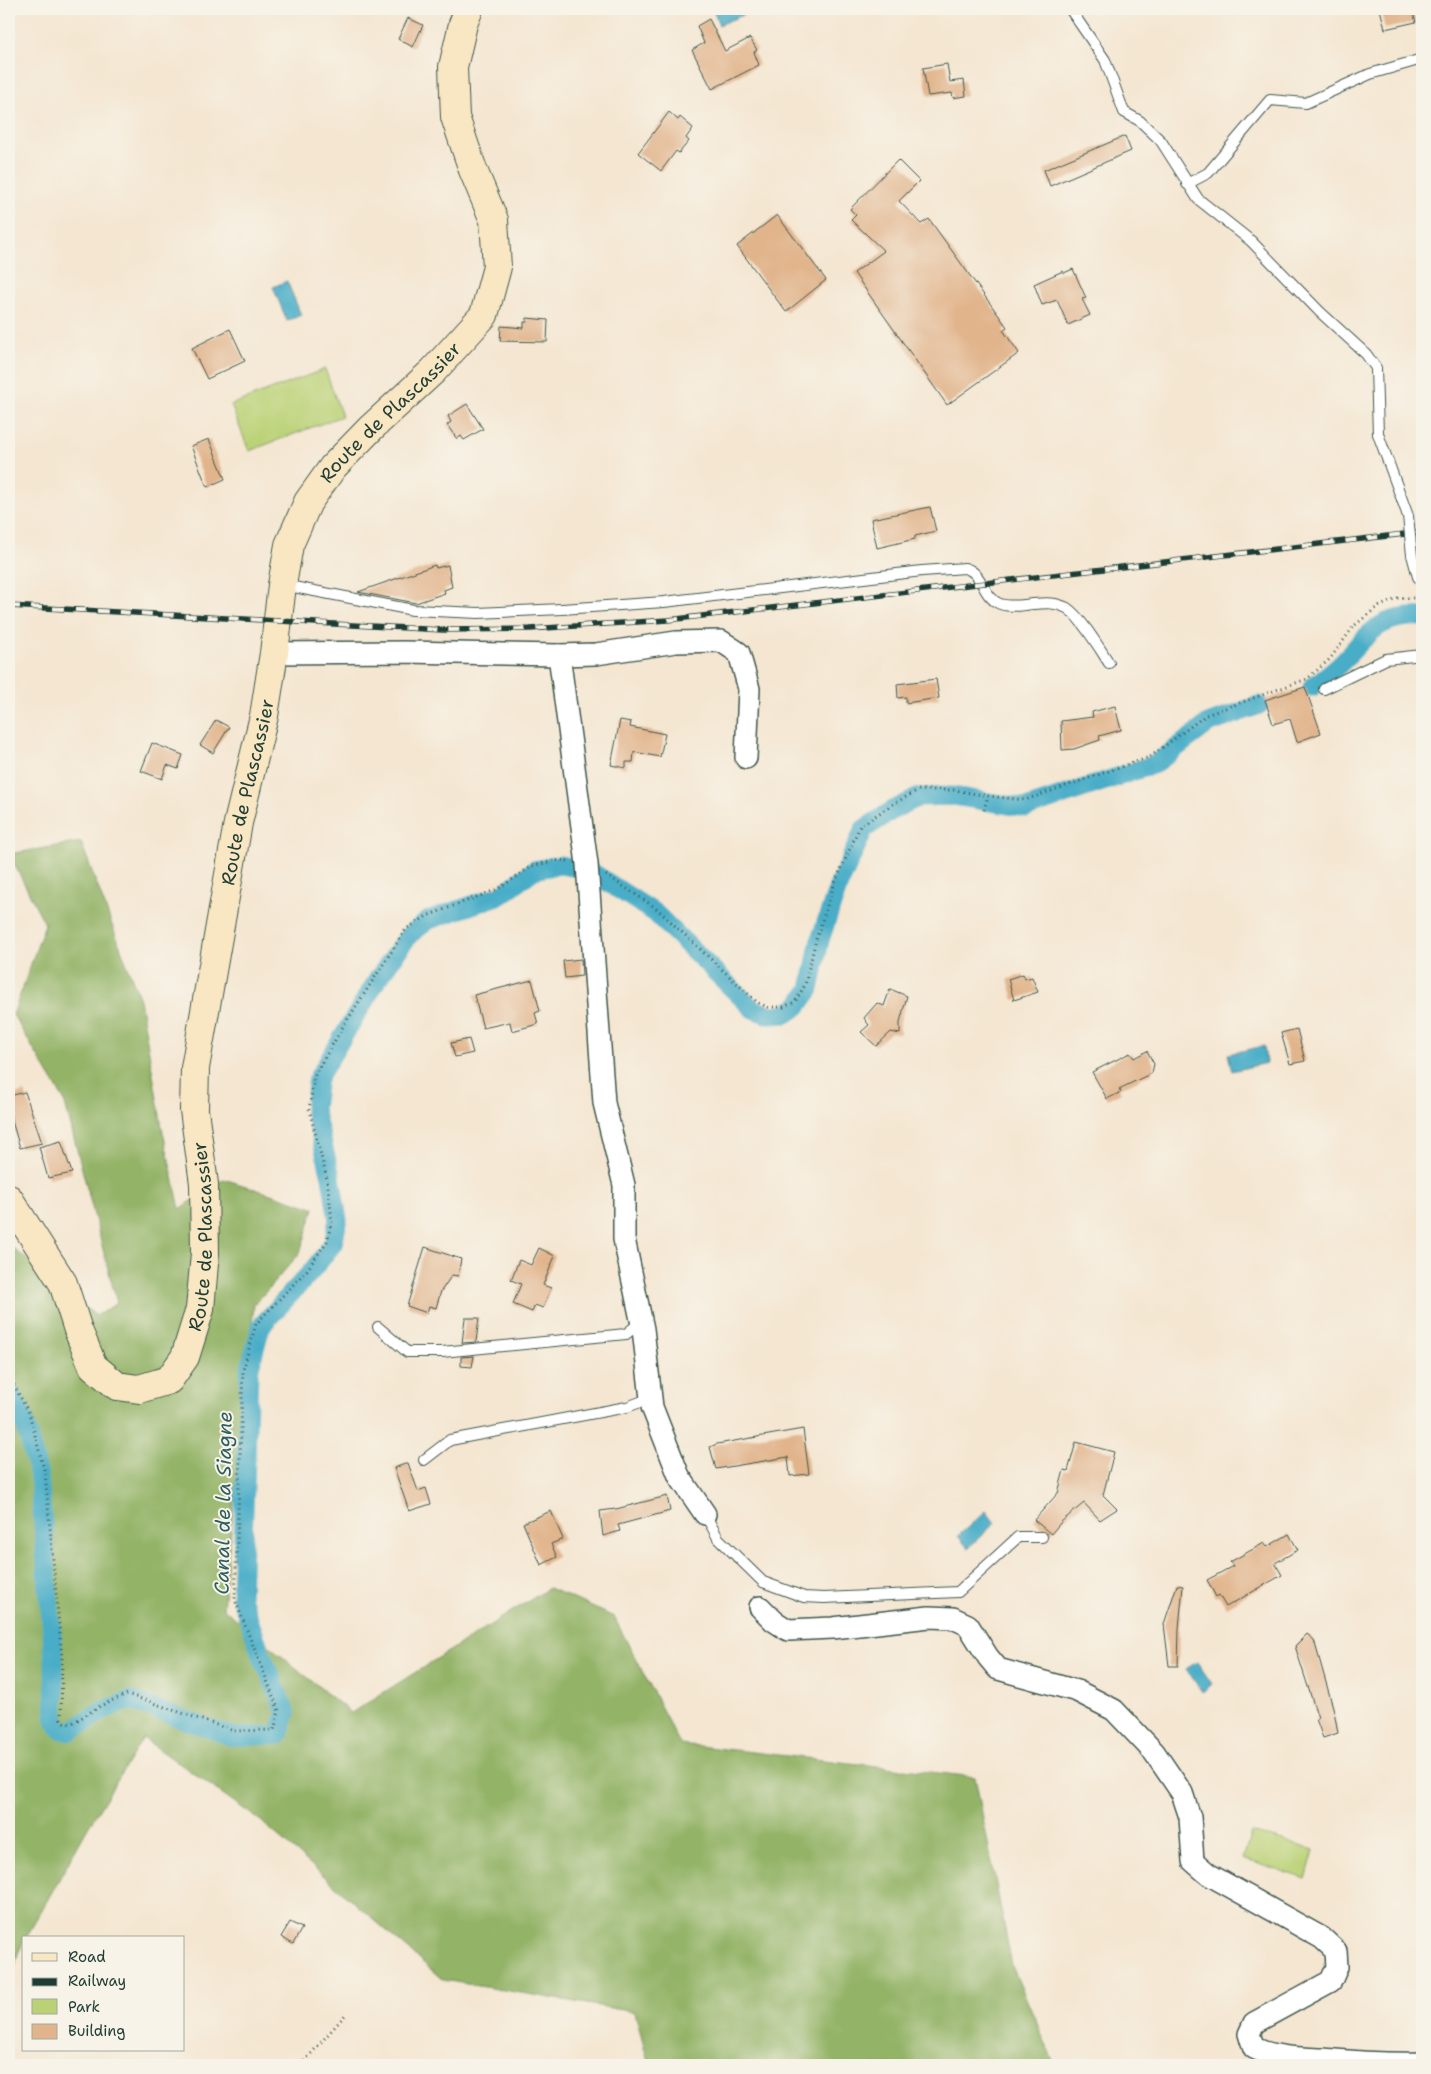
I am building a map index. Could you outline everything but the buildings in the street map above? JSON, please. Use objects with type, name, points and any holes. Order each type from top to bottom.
[{"type":"street","name":"Route de Plascassier","points":[[9,1199],[63,1283],[78,1330],[93,1366],[117,1386],[139,1389],[169,1380],[185,1357],[200,1309],[205,1253],[204,1184],[194,1110],[195,1068],[238,823],[264,716],[289,545],[299,519],[318,487],[346,452],[433,371],[484,315],[496,268],[494,220],[473,170],[456,117],[453,67],[463,24],[470,9]]},
{"type":"street","points":[[274,653],[405,652],[559,655],[596,654],[676,642],[721,641],[739,653],[749,689],[746,758]]},
{"type":"street","points":[[559,655],[587,864],[604,1103],[624,1185],[624,1240],[641,1322],[652,1407],[679,1476],[705,1514]]},
{"type":"street","points":[[760,1607],[774,1621],[788,1630],[833,1628],[929,1616],[953,1618],[968,1625],[988,1657],[998,1669],[1077,1691],[1114,1710],[1154,1752],[1182,1793],[1190,1817],[1193,1861],[1208,1874],[1322,1938],[1336,1950],[1337,1967],[1331,1981],[1254,2023],[1249,2034],[1254,2048],[1268,2054],[1302,2058],[1384,2064],[1422,2063]]},
{"type":"lane","points":[[1070,9],[1104,60],[1124,112],[1140,121],[1162,141],[1198,199],[1251,241],[1320,312],[1366,354],[1376,368],[1378,434],[1408,516],[1412,555],[1418,577],[1422,582]]},
{"type":"lane","points":[[1187,184],[1208,173],[1270,100],[1306,103],[1370,74],[1422,60]]},
{"type":"lane","points":[[282,584],[412,610],[478,613],[664,602],[965,568],[977,574],[990,596],[997,603],[1016,605],[1050,602],[1068,608],[1088,631],[1109,663]]},
{"type":"lane","points":[[1324,689],[1386,659],[1422,655]]},
{"type":"lane","points":[[378,1327],[408,1352],[442,1352],[626,1334],[641,1322]]},
{"type":"lane","points":[[424,1460],[450,1440],[627,1407],[651,1398]]},
{"type":"lane","points":[[705,1514],[718,1538],[763,1582],[804,1597],[824,1598],[958,1592],[1018,1537],[1042,1537]]},
{"type":"path","points":[[9,1376],[30,1413],[45,1473],[62,1658],[61,1719],[71,1724],[102,1705],[127,1694],[234,1731],[274,1730],[279,1711],[235,1600],[243,1370],[256,1324],[307,1270],[327,1241],[329,1234],[332,1220],[327,1179],[309,1109],[315,1074],[406,929],[427,916],[498,889],[532,866],[560,860],[587,864],[656,908],[758,1003],[768,1007],[783,1007],[795,1002],[805,985],[816,939],[834,885],[860,826],[918,790],[955,790],[1025,800],[1150,757],[1206,715],[1307,679],[1330,659],[1354,626],[1376,608],[1398,598],[1422,598]]},
{"type":"path","points":[[984,810],[988,796]]},
{"type":"path","points":[[301,2065],[346,2014]]},
{"type":"green space","points":[[325,369],[342,416],[249,451],[231,405]]},
{"type":"green space","points":[[81,842],[140,1000],[162,1127],[180,1209],[224,1179],[314,1208],[300,1253],[254,1305],[223,1608],[351,1713],[549,1588],[614,1617],[680,1744],[975,1777],[1012,1966],[1055,2065],[649,2065],[635,2012],[443,1980],[261,1821],[143,1738],[89,1826],[27,1936],[22,1936],[22,1946],[18,1953],[9,1991],[9,1496],[11,1450],[9,1441],[9,1245],[96,1316],[117,1303],[64,1100],[13,1015],[45,924],[9,854]]},
{"type":"green space","points":[[1251,1832],[1314,1850],[1306,1879],[1243,1859]]},
{"type":"water","points":[[723,9],[745,9],[747,13],[719,25],[714,12]]},
{"type":"water","points":[[287,281],[301,315],[287,321],[273,287]]},
{"type":"water","points":[[1264,1046],[1266,1063],[1232,1071],[1228,1054]]},
{"type":"water","points":[[986,1511],[995,1523],[968,1548],[958,1536]]},
{"type":"water","points":[[1197,1662],[1212,1684],[1203,1693],[1186,1669]]},
{"type":"waterway","name":"Canal de la Siagne","points":[[1312,687],[1339,665],[1376,628],[1395,619],[1422,617]]},
{"type":"waterway","name":"Canal de la Siagne","points":[[590,871],[655,913],[753,1009],[769,1015],[786,1014],[798,1006],[810,989],[820,940],[838,887],[864,829],[893,810],[919,797],[953,796],[1026,808],[1155,764],[1208,724],[1259,705]]},
{"type":"waterway","name":"Canal de la Siagne","points":[[9,1391],[23,1416],[39,1476],[54,1659],[55,1720],[60,1729],[69,1732],[104,1710],[130,1700],[233,1737],[279,1735],[286,1713],[241,1598],[249,1371],[261,1326],[311,1272],[333,1244],[338,1220],[331,1177],[314,1109],[318,1078],[379,977],[409,935],[429,920],[501,895],[534,870],[560,865],[583,869]]},
{"type":"railway","points":[[9,606],[443,630],[530,629],[668,620],[1422,532]]}]
